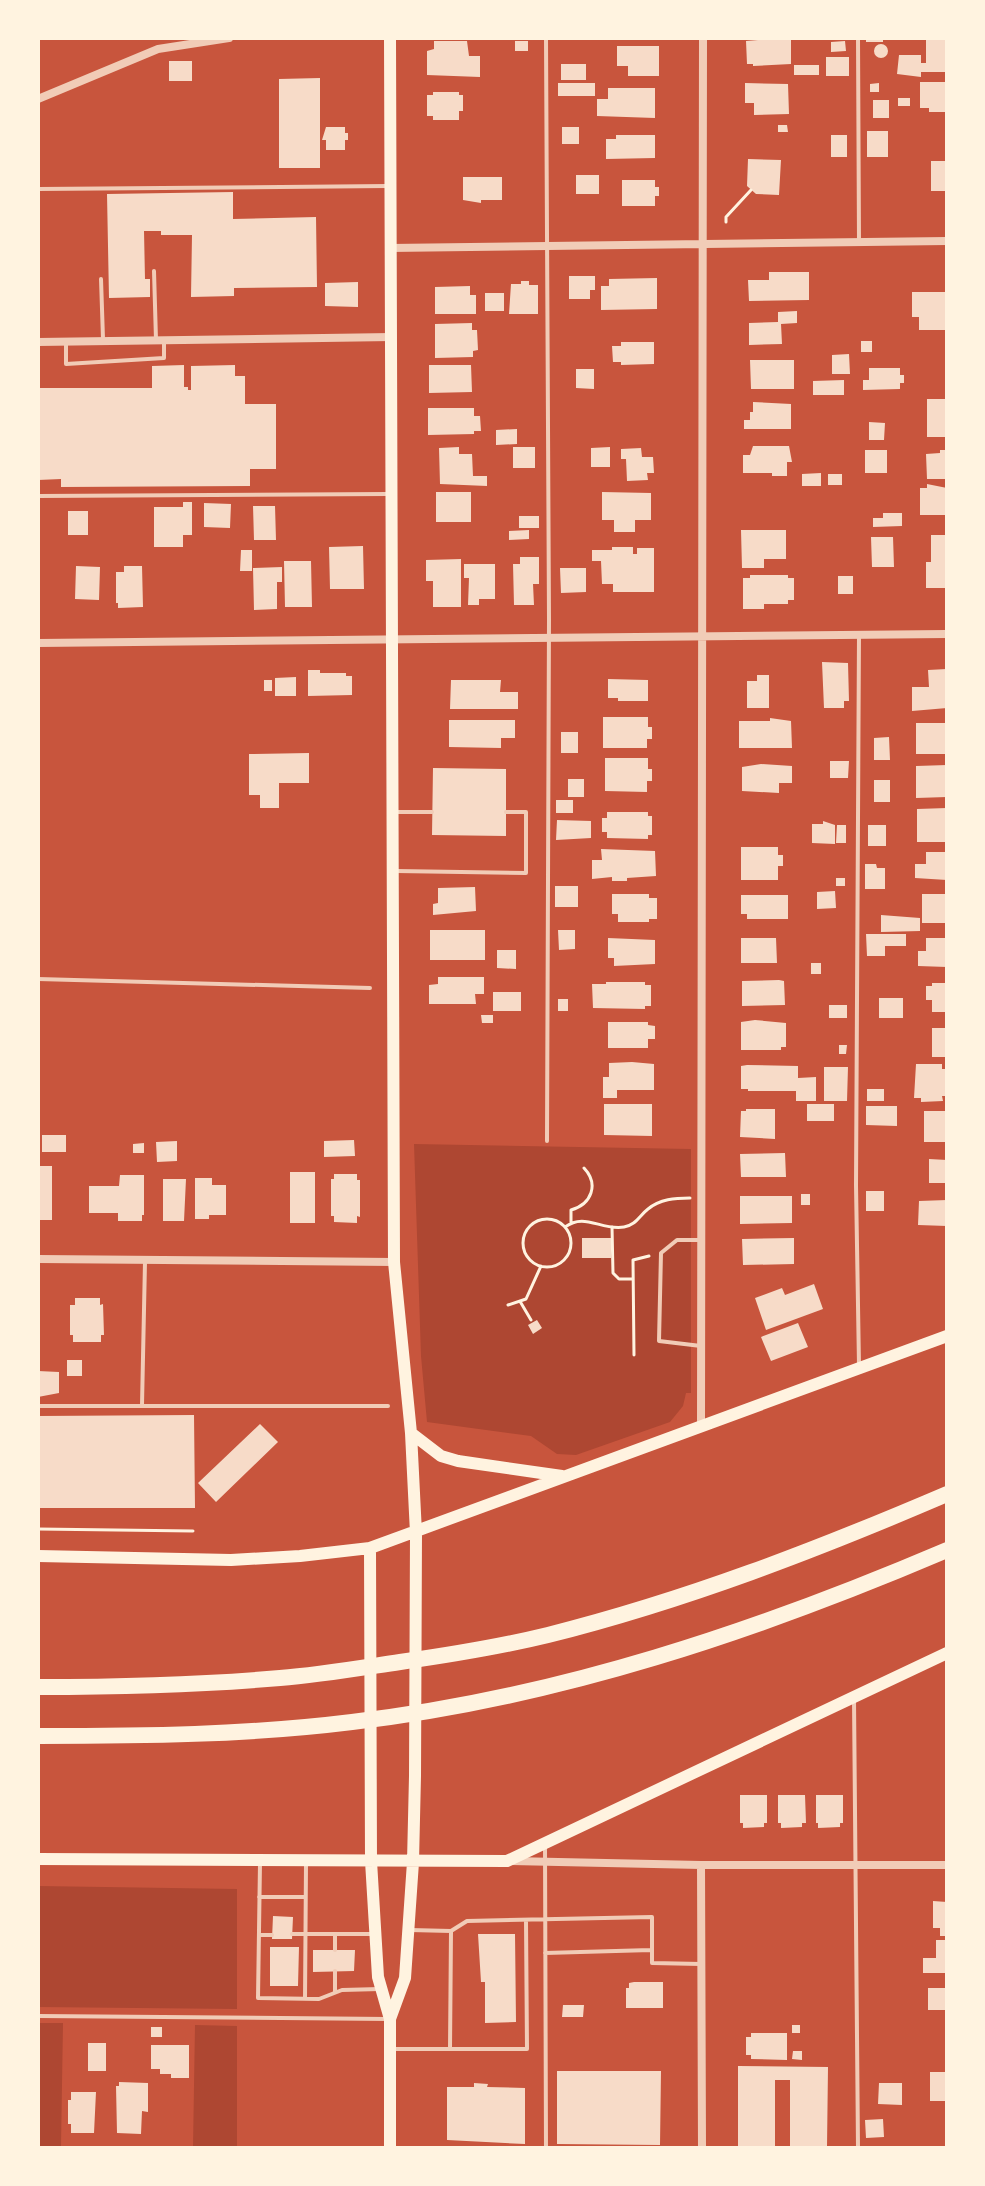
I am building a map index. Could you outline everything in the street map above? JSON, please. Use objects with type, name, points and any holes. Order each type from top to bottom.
[{"type":"highway","points":[[38,1687],[169,1686],[282,1678],[463,1653],[545,1636],[646,1609],[735,1580],[947,1494]]},
{"type":"highway","points":[[38,1736],[129,1736],[276,1729],[352,1722],[462,1705],[656,1658],[751,1627],[947,1550]]},
{"type":"main road","points":[[390,38],[394,1262],[411,1433],[416,1533],[413,1862],[405,1978],[390,2019]]},
{"type":"main road","points":[[38,1556],[231,1560],[370,1548],[947,1336]]},
{"type":"main road","points":[[411,1433],[441,1456],[458,1461],[565,1477]]},
{"type":"main road","points":[[370,1548],[371,1861],[378,1977],[390,2019],[390,2148]]},
{"type":"main road","points":[[38,1859],[507,1861],[947,1653]]},
{"type":"street","points":[[38,99],[158,49],[229,38]]},
{"type":"street","points":[[701,1427],[703,38]]},
{"type":"street","points":[[390,248],[947,241]]},
{"type":"street","points":[[38,342],[392,337]]},
{"type":"street","points":[[38,643],[947,634]]},
{"type":"street","points":[[38,1259],[394,1262]]},
{"type":"street","points":[[507,1861],[947,1865]]},
{"type":"street","points":[[701,1865],[702,2148]]},
{"type":"lane","points":[[546,38],[549,640],[547,1141]]},
{"type":"lane","points":[[858,38],[859,242]]},
{"type":"lane","points":[[38,189],[389,186]]},
{"type":"lane","points":[[66,342],[66,364],[164,358],[154,271]]},
{"type":"lane","points":[[101,279],[103,341]]},
{"type":"lane","points":[[38,496],[392,493]]},
{"type":"lane","points":[[859,635],[856,1185],[859,1368]]},
{"type":"lane","points":[[394,812],[432,812]]},
{"type":"lane","points":[[394,871],[526,873],[526,812],[506,812]]},
{"type":"lane","points":[[38,979],[370,988]]},
{"type":"lane","points":[[701,1240],[677,1240],[661,1253],[659,1341],[701,1346]]},
{"type":"lane","points":[[142,1406],[145,1260]]},
{"type":"lane","points":[[38,1406],[388,1406]]},
{"type":"lane","points":[[854,1697],[858,2148]]},
{"type":"lane","points":[[544,1843],[546,2148]]},
{"type":"lane","points":[[260,1861],[258,1998],[319,1999],[342,1990],[381,1989]]},
{"type":"lane","points":[[305,1999],[306,1861]]},
{"type":"lane","points":[[259,1897],[306,1897]]},
{"type":"lane","points":[[408,1930],[451,1931],[467,1921],[652,1917],[652,1963],[701,1964]]},
{"type":"lane","points":[[390,2049],[527,2049],[526,1920]]},
{"type":"lane","points":[[450,2049],[451,1931]]},
{"type":"lane","points":[[292,1934],[375,1934]]},
{"type":"lane","points":[[335,1934],[335,1950]]},
{"type":"lane","points":[[259,1935],[272,1935]]},
{"type":"lane","points":[[545,1953],[652,1950]]},
{"type":"lane","points":[[335,1971],[335,1992]]},
{"type":"lane","points":[[38,2016],[390,2019]]},
{"type":"path","points":[[726,222],[726,217],[751,190]]},
{"type":"path","points":[[570,1223],[571,1210],[584,1205],[592,1190],[591,1179],[584,1168]]},
{"type":"path","points":[[565,1227],[586,1219],[612,1227],[628,1226],[639,1220],[645,1211],[665,1200],[701,1198]]},
{"type":"path","points":[[553,1220],[565,1227],[571,1242],[568,1256],[556,1266],[541,1266],[528,1257],[524,1250],[526,1234],[537,1222],[553,1220]]},
{"type":"path","points":[[612,1227],[613,1273],[619,1279],[633,1279]]},
{"type":"path","points":[[634,1355],[633,1260],[661,1253]]},
{"type":"path","points":[[508,1305],[526,1299],[541,1266]]},
{"type":"path","points":[[521,1303],[531,1320]]},
{"type":"path","points":[[38,1529],[193,1531]]},
{"type":"shaded area","points":[[414,1144],[691,1149],[691,1393],[686,1393],[683,1406],[670,1422],[576,1455],[557,1454],[531,1436],[427,1422],[421,1356]]},
{"type":"shaded area","points":[[38,1886],[237,1889],[237,2009],[38,2007]]},
{"type":"shaded area","points":[[38,2023],[63,2023],[61,2146],[38,2146]]},
{"type":"shaded area","points":[[195,2025],[237,2026],[237,2147],[193,2148]]},
{"type":"building","points":[[866,38],[883,38],[883,42],[866,42]]},
{"type":"building","points":[[791,39],[791,64],[747,64],[746,41]]},
{"type":"building","points":[[926,39],[947,39],[947,72],[921,72],[921,77],[897,74],[899,55],[921,55],[921,63],[926,63]]},
{"type":"building","points":[[434,41],[467,41],[469,56],[480,56],[480,77],[427,75],[427,51],[434,49]]},
{"type":"building","points":[[515,41],[528,41],[528,51],[515,51]]},
{"type":"building","points":[[845,41],[846,51],[831,52],[831,42]]},
{"type":"building","points":[[881,44],[888,51],[881,58],[874,51]]},
{"type":"building","points":[[617,46],[659,46],[659,76],[628,76],[628,66],[617,66]]},
{"type":"building","points":[[826,57],[849,57],[849,76],[826,76]]},
{"type":"building","points":[[169,61],[192,61],[192,81],[169,81]]},
{"type":"building","points":[[561,64],[586,64],[586,80],[561,80]]},
{"type":"building","points":[[794,65],[819,65],[819,75],[794,75]]},
{"type":"building","points":[[320,78],[320,168],[279,168],[279,79]]},
{"type":"building","points":[[920,82],[947,82],[947,112],[929,112],[929,108],[920,108]]},
{"type":"building","points":[[558,83],[595,83],[595,96],[558,96]]},
{"type":"building","points":[[745,83],[788,84],[789,114],[754,115],[754,103],[745,103]]},
{"type":"building","points":[[879,83],[879,92],[870,92],[870,84]]},
{"type":"building","points":[[608,88],[655,88],[655,118],[597,116],[597,99],[608,99]]},
{"type":"building","points":[[433,92],[459,92],[463,95],[463,111],[459,111],[459,120],[433,120],[433,116],[427,116],[427,95],[433,95]]},
{"type":"building","points":[[898,98],[910,98],[910,106],[898,106]]},
{"type":"building","points":[[873,100],[889,100],[889,118],[873,118]]},
{"type":"building","points":[[778,125],[787,125],[788,132],[778,132]]},
{"type":"building","points":[[326,127],[345,127],[348,140],[345,140],[345,150],[326,150],[326,140],[322,140]]},
{"type":"building","points":[[562,127],[579,127],[579,144],[562,144]]},
{"type":"building","points":[[867,131],[888,131],[888,157],[867,157]]},
{"type":"building","points":[[616,135],[655,135],[655,158],[606,159],[606,139],[616,139]]},
{"type":"building","points":[[831,135],[847,135],[847,157],[831,157]]},
{"type":"building","points":[[748,159],[781,160],[779,195],[756,194],[747,186]]},
{"type":"building","points":[[931,161],[947,161],[947,191],[931,191]]},
{"type":"building","points":[[576,175],[599,175],[599,194],[576,194]]},
{"type":"building","points":[[463,177],[502,177],[502,200],[481,200],[481,203],[463,200]]},
{"type":"building","points":[[622,180],[655,180],[659,196],[655,196],[655,206],[622,206]]},
{"type":"building","points":[[233,192],[233,219],[316,217],[317,287],[234,288],[234,296],[191,297],[192,235],[161,235],[161,231],[144,231],[145,279],[150,279],[150,297],[109,298],[107,194]]},
{"type":"building","points":[[769,272],[809,272],[809,300],[749,301],[748,280],[769,280]]},
{"type":"building","points":[[569,276],[595,276],[595,290],[590,290],[590,299],[569,299]]},
{"type":"building","points":[[657,278],[657,309],[601,310],[601,286],[609,286],[609,279]]},
{"type":"building","points":[[521,281],[538,285],[538,314],[509,314],[511,284],[521,284]]},
{"type":"building","points":[[358,282],[358,307],[325,306],[325,283]]},
{"type":"building","points":[[470,286],[470,295],[476,295],[476,314],[435,314],[435,287]]},
{"type":"building","points":[[912,292],[947,292],[947,330],[919,330],[919,317],[912,317]]},
{"type":"building","points":[[485,293],[504,293],[504,311],[485,311]]},
{"type":"building","points":[[797,311],[797,323],[781,324],[782,344],[749,345],[749,323],[778,322],[778,312]]},
{"type":"building","points":[[472,323],[472,330],[477,330],[478,350],[473,351],[473,357],[435,358],[435,324]]},
{"type":"building","points":[[861,341],[872,341],[872,352],[861,352]]},
{"type":"building","points":[[621,342],[654,342],[654,364],[621,365],[621,362],[613,362],[612,346],[621,346]]},
{"type":"building","points":[[849,354],[850,374],[832,374],[832,355]]},
{"type":"building","points":[[750,360],[794,360],[794,389],[751,389]]},
{"type":"building","points":[[184,365],[184,387],[188,390],[191,390],[191,366],[235,365],[235,376],[245,376],[245,404],[276,404],[276,469],[250,469],[250,486],[61,487],[61,479],[38,480],[39,388],[152,388],[152,366]]},
{"type":"building","points":[[429,365],[471,365],[472,392],[429,393]]},
{"type":"building","points":[[869,368],[900,368],[904,383],[900,383],[900,389],[863,390],[863,380],[869,380]]},
{"type":"building","points":[[576,369],[594,369],[594,389],[576,388]]},
{"type":"building","points":[[844,380],[844,395],[813,395],[813,381]]},
{"type":"building","points":[[927,399],[947,399],[947,437],[927,437]]},
{"type":"building","points":[[753,402],[791,404],[791,429],[744,429],[744,420],[750,420],[750,412],[753,412]]},
{"type":"building","points":[[428,408],[474,408],[474,416],[480,416],[481,431],[474,431],[474,434],[428,435]]},
{"type":"building","points":[[869,422],[885,423],[884,440],[869,440]]},
{"type":"building","points":[[517,429],[517,444],[496,445],[496,430]]},
{"type":"building","points":[[753,446],[789,446],[792,462],[787,462],[787,476],[743,473],[743,455],[750,455]]},
{"type":"building","points":[[459,447],[459,454],[472,454],[473,476],[487,476],[487,486],[440,484],[439,448]]},
{"type":"building","points":[[513,447],[535,447],[535,468],[513,468]]},
{"type":"building","points":[[610,447],[610,467],[591,467],[591,448]]},
{"type":"building","points":[[641,448],[642,457],[653,457],[654,473],[647,473],[648,480],[627,481],[626,459],[621,459],[621,449]]},
{"type":"building","points":[[865,450],[887,450],[887,473],[865,473]]},
{"type":"building","points":[[940,450],[947,450],[947,479],[927,479],[926,454],[940,453]]},
{"type":"building","points":[[821,473],[821,486],[802,486],[802,474]]},
{"type":"building","points":[[828,474],[842,474],[842,485],[828,485]]},
{"type":"building","points":[[927,484],[947,488],[947,515],[920,515],[920,488],[927,488]]},
{"type":"building","points":[[436,492],[471,492],[471,522],[436,522]]},
{"type":"building","points":[[602,492],[651,493],[651,520],[635,520],[635,532],[614,532],[614,520],[602,520]]},
{"type":"building","points":[[183,502],[192,502],[192,535],[183,535],[183,547],[154,547],[154,507],[183,507]]},
{"type":"building","points":[[204,503],[231,504],[230,528],[204,527]]},
{"type":"building","points":[[253,506],[275,506],[276,540],[254,540]]},
{"type":"building","points":[[68,511],[88,511],[88,535],[68,535]]},
{"type":"building","points":[[883,513],[902,513],[902,526],[873,527],[873,518],[883,518]]},
{"type":"building","points":[[519,516],[539,516],[539,528],[519,528]]},
{"type":"building","points":[[529,530],[529,539],[509,540],[509,531]]},
{"type":"building","points":[[741,530],[786,530],[786,559],[764,559],[764,568],[742,568]]},
{"type":"building","points":[[931,535],[947,535],[947,588],[926,588],[926,562],[931,562]]},
{"type":"building","points":[[871,537],[893,537],[894,567],[872,567]]},
{"type":"building","points":[[363,546],[364,589],[330,589],[329,547]]},
{"type":"building","points":[[612,547],[633,547],[633,554],[637,554],[637,548],[654,548],[654,592],[613,592],[613,584],[602,584],[601,561],[592,561],[592,550],[612,550]]},
{"type":"building","points":[[241,550],[252,550],[252,571],[240,571]]},
{"type":"building","points":[[520,557],[539,557],[539,584],[533,584],[534,605],[514,605],[513,564],[520,564]]},
{"type":"building","points":[[461,559],[461,607],[433,607],[433,581],[426,581],[426,560]]},
{"type":"building","points":[[284,561],[311,561],[312,607],[285,607]]},
{"type":"building","points":[[464,564],[495,564],[495,599],[479,599],[479,605],[468,605],[469,578],[464,578]]},
{"type":"building","points":[[76,566],[100,567],[99,600],[75,599]]},
{"type":"building","points":[[124,566],[142,566],[143,607],[118,608],[116,572],[124,572]]},
{"type":"building","points":[[282,567],[282,582],[277,582],[277,609],[254,610],[253,568]]},
{"type":"building","points":[[560,568],[586,568],[586,592],[561,593]]},
{"type":"building","points":[[750,575],[788,575],[788,578],[794,578],[794,600],[788,600],[788,604],[764,604],[764,609],[743,609],[743,578],[750,578]]},
{"type":"building","points":[[838,576],[853,576],[853,594],[838,594]]},
{"type":"building","points":[[822,662],[848,663],[849,701],[844,701],[844,708],[824,708]]},
{"type":"building","points":[[947,669],[947,708],[912,711],[912,687],[929,687],[928,670]]},
{"type":"building","points":[[308,670],[352,676],[352,695],[308,696]]},
{"type":"building","points":[[757,675],[769,675],[769,708],[747,708],[747,681],[757,681]]},
{"type":"building","points":[[296,677],[296,696],[275,696],[275,678]]},
{"type":"building","points":[[608,679],[648,680],[648,701],[608,698]]},
{"type":"building","points":[[264,680],[272,680],[272,691],[264,691]]},
{"type":"building","points":[[451,680],[501,680],[500,692],[518,692],[518,709],[450,709]]},
{"type":"building","points":[[603,717],[648,717],[652,739],[647,739],[647,748],[603,748]]},
{"type":"building","points":[[770,718],[791,721],[792,748],[739,748],[739,721],[770,721]]},
{"type":"building","points":[[449,720],[515,720],[515,738],[501,738],[501,748],[449,747]]},
{"type":"building","points":[[916,723],[947,723],[947,754],[916,754]]},
{"type":"building","points":[[561,732],[578,732],[578,753],[561,753]]},
{"type":"building","points":[[889,737],[890,760],[874,760],[874,738]]},
{"type":"building","points":[[309,753],[309,783],[279,783],[279,808],[260,808],[260,795],[249,795],[249,754]]},
{"type":"building","points":[[605,758],[648,758],[652,781],[647,781],[647,792],[605,791]]},
{"type":"building","points":[[830,761],[849,761],[848,778],[830,778]]},
{"type":"building","points":[[761,764],[792,766],[792,783],[779,783],[779,793],[742,791],[742,767]]},
{"type":"building","points":[[947,765],[947,797],[916,798],[916,766]]},
{"type":"building","points":[[433,768],[506,769],[506,836],[432,835]]},
{"type":"building","points":[[568,779],[584,779],[584,797],[568,797]]},
{"type":"building","points":[[874,780],[890,780],[890,802],[874,802]]},
{"type":"building","points":[[556,800],[573,800],[573,813],[556,813]]},
{"type":"building","points":[[947,808],[947,842],[917,842],[917,809]]},
{"type":"building","points":[[607,812],[648,812],[648,816],[652,816],[652,835],[648,835],[648,839],[607,838],[607,832],[602,832],[602,818],[607,818]]},
{"type":"building","points":[[557,820],[591,821],[591,838],[556,840]]},
{"type":"building","points":[[823,821],[835,825],[835,844],[812,843],[812,824],[823,824]]},
{"type":"building","points":[[837,825],[846,825],[846,843],[836,843]]},
{"type":"building","points":[[868,825],[886,825],[886,846],[868,846]]},
{"type":"building","points":[[741,847],[778,847],[778,855],[783,855],[783,866],[778,866],[778,880],[741,880]]},
{"type":"building","points":[[601,849],[655,851],[656,876],[627,878],[627,881],[612,881],[612,877],[592,879],[592,860],[602,860]]},
{"type":"building","points":[[926,852],[947,852],[947,880],[915,878],[915,864],[926,864]]},
{"type":"building","points":[[865,864],[885,868],[885,889],[865,889]]},
{"type":"building","points":[[836,878],[845,878],[845,886],[836,886]]},
{"type":"building","points":[[555,886],[578,886],[578,907],[555,907]]},
{"type":"building","points":[[475,887],[476,911],[433,915],[433,904],[438,903],[438,888]]},
{"type":"building","points":[[835,891],[836,908],[817,909],[817,892]]},
{"type":"building","points":[[612,894],[649,894],[649,898],[657,898],[657,919],[618,922],[618,914],[612,914]]},
{"type":"building","points":[[922,894],[947,894],[947,923],[922,923]]},
{"type":"building","points":[[741,895],[788,895],[788,919],[747,919],[747,914],[741,914]]},
{"type":"building","points":[[881,915],[920,918],[920,931],[881,932]]},
{"type":"building","points":[[430,930],[485,930],[485,960],[430,960]]},
{"type":"building","points":[[558,930],[575,930],[575,949],[559,950]]},
{"type":"building","points":[[866,934],[906,934],[906,946],[885,946],[885,956],[867,956]]},
{"type":"building","points":[[608,938],[655,940],[655,964],[614,966],[614,958],[608,958]]},
{"type":"building","points":[[741,938],[776,938],[777,963],[741,963]]},
{"type":"building","points":[[926,938],[947,938],[947,967],[918,966],[918,951],[926,951]]},
{"type":"building","points":[[497,950],[516,950],[516,969],[497,968]]},
{"type":"building","points":[[811,963],[821,963],[821,974],[811,974]]},
{"type":"building","points":[[438,977],[484,977],[484,994],[475,994],[476,1004],[429,1004],[429,985],[438,984]]},
{"type":"building","points":[[742,981],[784,981],[785,1005],[742,1006]]},
{"type":"building","points":[[645,982],[645,985],[651,985],[651,1006],[645,1006],[645,1009],[593,1008],[592,984]]},
{"type":"building","points":[[932,983],[947,983],[947,1012],[932,1012],[932,1000],[926,1000],[926,986],[932,986]]},
{"type":"building","points":[[493,992],[521,992],[521,1011],[493,1011]]},
{"type":"building","points":[[879,998],[903,998],[903,1018],[879,1018]]},
{"type":"building","points":[[558,999],[568,999],[568,1011],[558,1011]]},
{"type":"building","points":[[829,1005],[847,1005],[847,1018],[829,1018]]},
{"type":"building","points":[[481,1015],[493,1015],[493,1023],[482,1023]]},
{"type":"building","points":[[608,1022],[648,1022],[648,1025],[655,1026],[655,1039],[648,1039],[648,1048],[608,1048]]},
{"type":"building","points":[[741,1022],[786,1023],[786,1047],[781,1047],[781,1050],[741,1050]]},
{"type":"building","points":[[932,1028],[947,1028],[947,1057],[932,1057]]},
{"type":"building","points":[[839,1045],[847,1045],[846,1054],[839,1054]]},
{"type":"building","points":[[609,1063],[654,1064],[654,1090],[617,1090],[617,1098],[603,1098],[603,1077],[609,1077]]},
{"type":"building","points":[[916,1064],[942,1064],[942,1069],[947,1069],[947,1096],[942,1096],[943,1101],[921,1102],[921,1098],[914,1098]]},
{"type":"building","points":[[741,1066],[798,1066],[798,1078],[816,1077],[816,1101],[796,1101],[796,1091],[741,1089]]},
{"type":"building","points":[[824,1067],[848,1067],[847,1101],[824,1101]]},
{"type":"building","points":[[867,1089],[884,1089],[884,1101],[867,1101]]},
{"type":"building","points":[[604,1104],[652,1104],[652,1136],[604,1135]]},
{"type":"building","points":[[807,1104],[834,1104],[834,1121],[807,1121]]},
{"type":"building","points":[[866,1106],[897,1106],[897,1126],[866,1125]]},
{"type":"building","points":[[775,1109],[775,1139],[740,1137],[741,1111]]},
{"type":"building","points":[[924,1111],[947,1111],[947,1142],[924,1142]]},
{"type":"building","points":[[42,1135],[66,1135],[66,1152],[42,1152]]},
{"type":"building","points":[[354,1140],[355,1156],[324,1157],[324,1141]]},
{"type":"building","points":[[177,1141],[177,1161],[157,1162],[156,1142]]},
{"type":"building","points":[[144,1143],[144,1153],[133,1153],[133,1144]]},
{"type":"building","points":[[785,1153],[786,1177],[741,1177],[740,1154]]},
{"type":"building","points":[[929,1159],[947,1160],[947,1183],[929,1183]]},
{"type":"building","points":[[38,1166],[52,1166],[52,1220],[38,1220]]},
{"type":"building","points":[[290,1172],[315,1172],[315,1223],[290,1223]]},
{"type":"building","points":[[334,1174],[357,1174],[357,1180],[360,1180],[360,1217],[357,1216],[357,1223],[334,1222],[334,1216],[331,1216],[331,1179],[334,1179]]},
{"type":"building","points":[[120,1175],[144,1175],[142,1221],[118,1221],[118,1213],[89,1213],[89,1186],[119,1186]]},
{"type":"building","points":[[195,1178],[212,1178],[212,1185],[226,1185],[226,1215],[195,1219]]},
{"type":"building","points":[[163,1179],[186,1179],[184,1221],[163,1221]]},
{"type":"building","points":[[866,1191],[884,1191],[884,1211],[866,1211]]},
{"type":"building","points":[[801,1194],[810,1194],[810,1205],[801,1205]]},
{"type":"building","points":[[740,1196],[792,1196],[792,1223],[740,1224]]},
{"type":"building","points":[[947,1200],[947,1226],[918,1225],[919,1201]]},
{"type":"building","points":[[582,1238],[612,1238],[611,1258],[582,1258]]},
{"type":"building","points":[[794,1238],[794,1264],[743,1265],[742,1239]]},
{"type":"building","points":[[814,1284],[823,1309],[766,1330],[755,1298],[782,1288],[785,1295]]},
{"type":"building","points":[[75,1298],[100,1298],[104,1335],[101,1335],[101,1342],[73,1342],[73,1335],[70,1335],[70,1305],[75,1305]]},
{"type":"building","points":[[537,1320],[542,1328],[533,1334],[528,1325]]},
{"type":"building","points":[[798,1323],[808,1347],[771,1361],[761,1337]]},
{"type":"building","points":[[67,1360],[82,1360],[82,1376],[67,1376]]},
{"type":"building","points":[[38,1371],[59,1372],[59,1393],[38,1397]]},
{"type":"building","points":[[194,1415],[195,1508],[38,1508],[38,1416]]},
{"type":"building","points":[[260,1424],[278,1442],[216,1502],[198,1483]]},
{"type":"building","points":[[740,1795],[767,1795],[767,1823],[764,1827],[743,1828],[743,1823],[740,1823]]},
{"type":"building","points":[[778,1795],[805,1795],[806,1823],[802,1823],[802,1827],[781,1828],[781,1823],[778,1823]]},
{"type":"building","points":[[816,1795],[843,1795],[843,1823],[840,1827],[818,1828]]},
{"type":"building","points":[[933,1901],[947,1902],[947,1936],[940,1936],[940,1928],[933,1928]]},
{"type":"building","points":[[273,1916],[293,1917],[292,1939],[272,1939]]},
{"type":"building","points":[[478,1934],[515,1934],[516,2022],[485,2023],[485,1982],[481,1982]]},
{"type":"building","points":[[936,1940],[947,1940],[947,1973],[923,1973],[923,1958],[936,1958]]},
{"type":"building","points":[[270,1947],[299,1947],[298,1986],[270,1986]]},
{"type":"building","points":[[313,1950],[355,1950],[354,1971],[313,1972]]},
{"type":"building","points":[[634,1982],[663,1982],[663,2008],[626,2008],[626,1988]]},
{"type":"building","points":[[928,1988],[947,1988],[947,2010],[928,2010]]},
{"type":"building","points":[[563,2005],[584,2005],[583,2017],[562,2017]]},
{"type":"building","points":[[792,2025],[800,2025],[800,2033],[792,2033]]},
{"type":"building","points":[[151,2027],[162,2027],[162,2037],[151,2037]]},
{"type":"building","points":[[751,2033],[787,2033],[787,2060],[751,2059],[751,2055],[746,2055],[746,2037],[751,2037]]},
{"type":"building","points":[[88,2043],[106,2043],[106,2071],[88,2071]]},
{"type":"building","points":[[151,2045],[189,2045],[189,2078],[171,2078],[171,2074],[160,2074],[160,2069],[151,2069]]},
{"type":"building","points":[[793,2051],[802,2051],[802,2060],[792,2059]]},
{"type":"building","points":[[738,2066],[828,2067],[827,2147],[790,2147],[790,2080],[775,2080],[775,2147],[738,2147]]},
{"type":"building","points":[[557,2071],[661,2071],[660,2145],[557,2144]]},
{"type":"building","points":[[930,2072],[947,2072],[947,2101],[930,2101]]},
{"type":"building","points":[[119,2082],[148,2083],[148,2112],[142,2111],[141,2134],[117,2133],[116,2086]]},
{"type":"building","points":[[474,2083],[488,2084],[487,2087],[525,2088],[525,2144],[447,2140],[447,2087],[474,2087]]},
{"type":"building","points":[[879,2083],[902,2083],[902,2105],[878,2104]]},
{"type":"building","points":[[71,2092],[96,2092],[94,2133],[71,2133],[68,2100],[71,2100]]},
{"type":"building","points":[[883,2119],[884,2137],[866,2138],[865,2120]]}]
